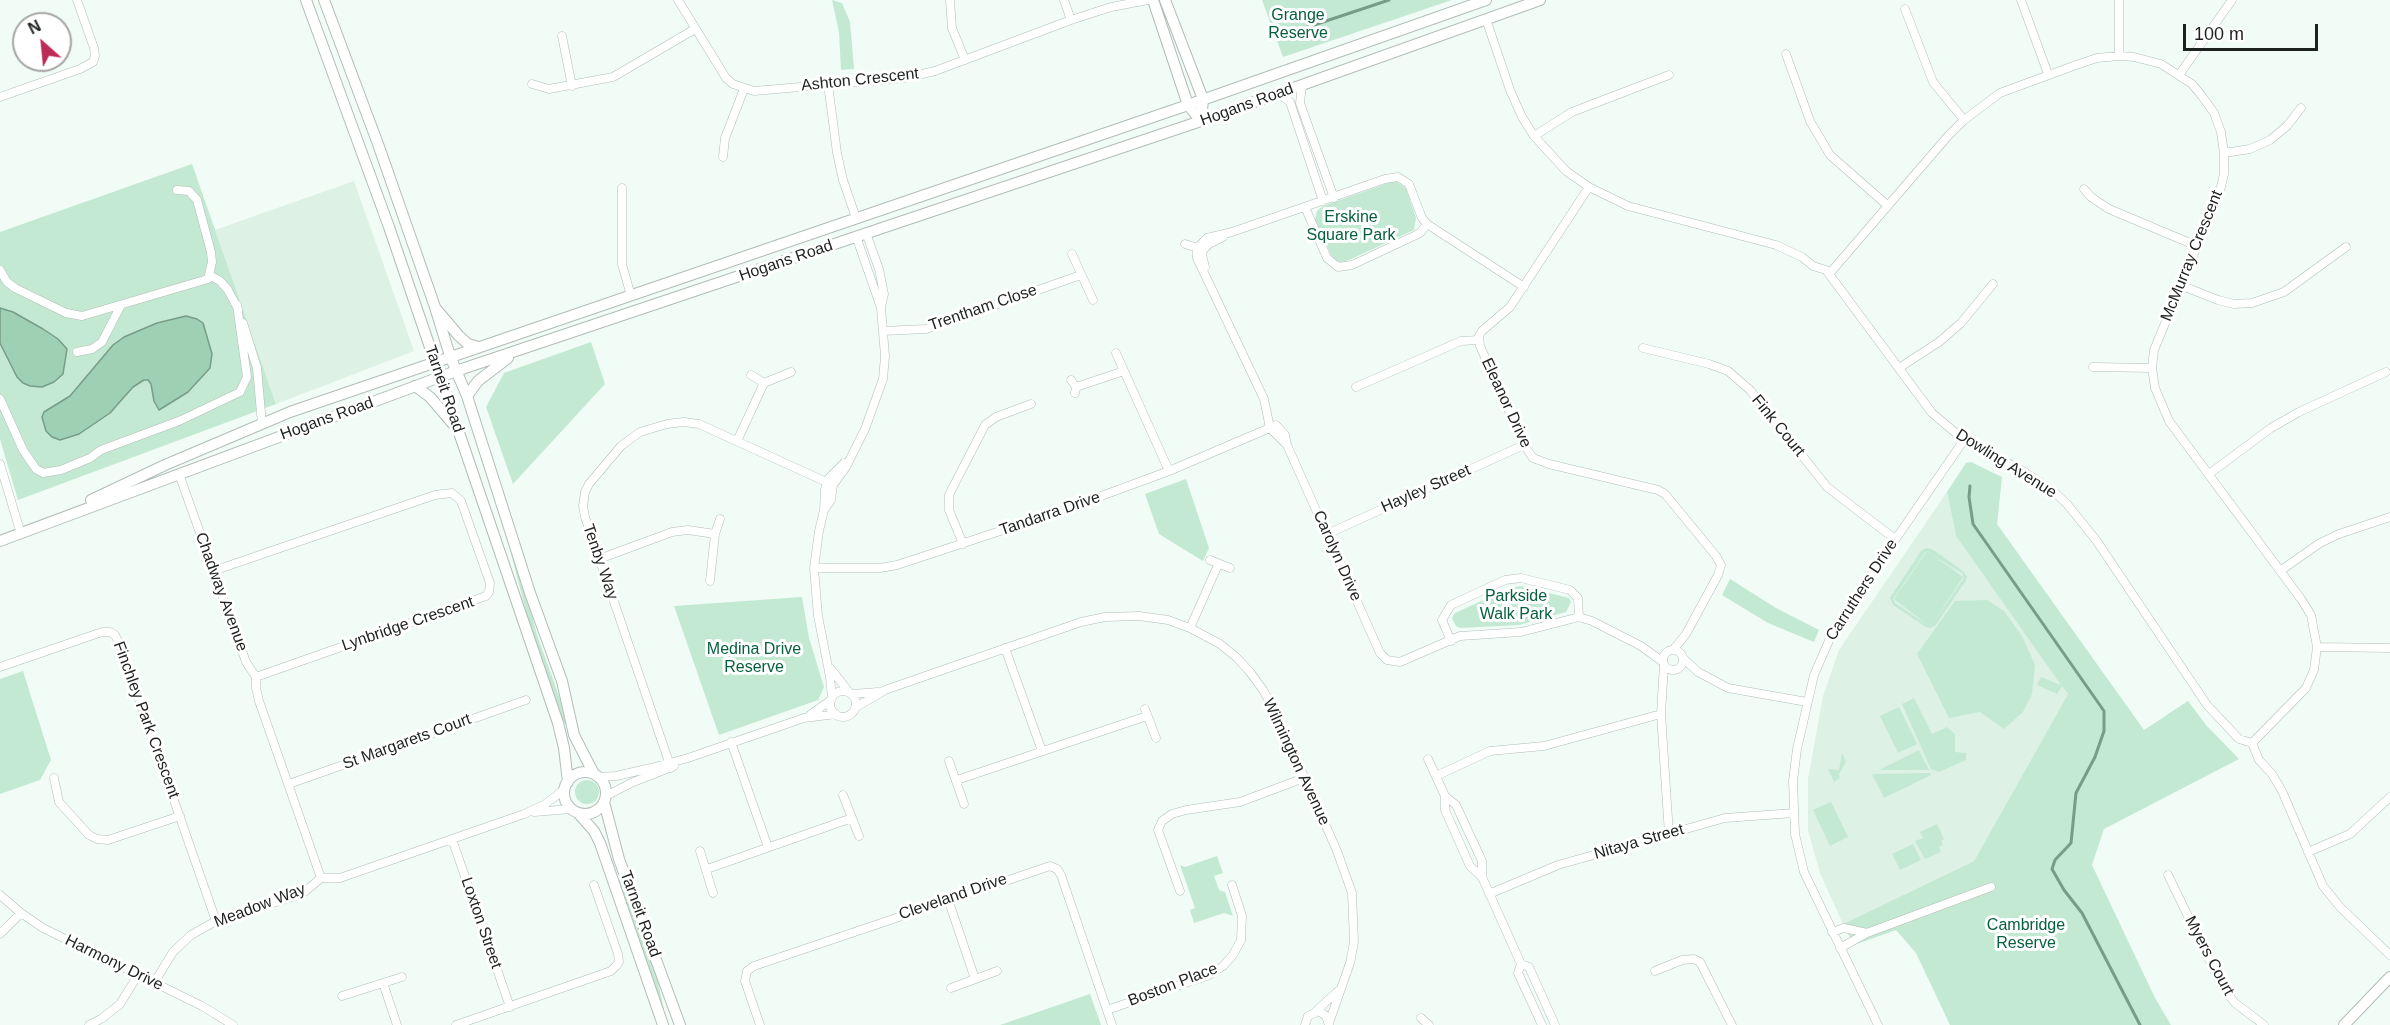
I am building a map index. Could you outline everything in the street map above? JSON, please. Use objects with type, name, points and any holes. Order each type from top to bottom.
[{"type":"street","points":[[0,97],[88,66],[93,62],[94,48],[77,0]]},
{"type":"street","name":"Tarneit Road","points":[[306,0],[390,227],[558,723],[564,748],[566,785]]},
{"type":"street","name":"Tarneit Road","points":[[324,0],[366,110],[450,356],[466,396],[530,593],[562,681],[574,735],[596,776]]},
{"type":"street","points":[[678,0],[726,78],[744,89],[725,138],[723,157]]},
{"type":"street","points":[[950,0],[952,28],[965,60]]},
{"type":"street","points":[[1064,0],[1071,20]]},
{"type":"street","name":"Ashton Crescent","points":[[744,89],[754,91],[905,78],[935,71],[1111,7],[1148,0]]},
{"type":"street","points":[[1153,0],[1188,105],[1201,121]]},
{"type":"street","points":[[1165,0],[1203,99],[1201,121]]},
{"type":"street","points":[[2021,0],[2048,74]]},
{"type":"street","points":[[2119,0],[2119,56]]},
{"type":"street","points":[[2179,75],[2232,0]]},
{"type":"street","name":"Hogans Road","points":[[0,542],[35,528],[191,454],[290,412],[1188,105],[1483,1]]},
{"type":"street","name":"Dowling Avenue","points":[[1483,1],[1486,19],[1510,90],[1534,136],[1566,171],[1589,187],[1628,206],[1776,245],[1830,273],[1932,413],[1964,440],[2023,471],[2053,491],[2067,504],[2096,540],[2207,705],[2239,739],[2252,743],[2259,760],[2272,774],[2282,791],[2315,872],[2332,898],[2390,955]]},
{"type":"street","name":"Hogans Road","points":[[35,528],[456,371],[1201,121],[1534,1]]},
{"type":"street","points":[[1905,9],[1933,82],[1964,120]]},
{"type":"street","points":[[532,84],[549,89],[613,77],[695,29]]},
{"type":"street","points":[[1165,40],[1178,35]]},
{"type":"street","points":[[562,36],[572,86]]},
{"type":"street","points":[[1786,54],[1810,121],[1830,155],[1887,205]]},
{"type":"street","name":"McMurray Crescent","points":[[1830,273],[1887,205],[1964,120],[2000,93],[2097,58],[2119,56],[2134,57],[2161,64],[2179,75],[2202,96],[2214,113],[2221,132],[2224,174],[2220,191],[2157,341],[2152,368],[2155,388],[2169,421],[2311,615],[2317,647],[2314,670],[2306,688],[2252,743]]},
{"type":"street","points":[[1534,136],[1572,112],[1669,75]]},
{"type":"street","points":[[828,84],[843,180],[884,294],[881,308],[884,331],[883,379],[865,429],[846,467],[830,483],[831,500],[824,510],[814,568],[818,616],[828,665],[831,708],[836,714]]},
{"type":"street","points":[[1302,85],[1300,103],[1334,198]]},
{"type":"street","points":[[1278,93],[1290,102],[1323,201]]},
{"type":"street","points":[[2224,153],[2250,149],[2270,140],[2287,126],[2301,108]]},
{"type":"street","points":[[1185,244],[1200,249],[1207,238],[1232,232],[1398,177],[1411,187],[1422,218],[1427,224],[1524,287]]},
{"type":"street","name":"Eleanor Drive","points":[[1589,187],[1510,307],[1482,331],[1479,340],[1482,353],[1524,445],[1533,458],[1658,490],[1673,502],[1716,556],[1721,565],[1718,575],[1686,634],[1671,651]]},
{"type":"street","points":[[622,188],[622,264],[631,296]]},
{"type":"street","points":[[2084,189],[2091,197],[2109,209],[2197,246]]},
{"type":"street","points":[[177,190],[189,191],[197,200],[211,252],[211,276]]},
{"type":"street","points":[[1305,207],[1327,258],[1338,267],[1352,265],[1414,236],[1427,224]]},
{"type":"street","points":[[2180,285],[2218,300],[2234,304],[2252,303],[2284,291],[2346,247]]},
{"type":"street","name":"Carolyn Drive","points":[[1200,249],[1197,258],[1264,399],[1274,413],[1273,426],[1285,435],[1380,653],[1392,663],[1404,661],[1451,641]]},
{"type":"street","points":[[1072,254],[1093,300]]},
{"type":"street","points":[[0,270],[7,282],[15,288],[75,316],[89,315],[203,282],[211,276]]},
{"type":"street","name":"Trentham Close","points":[[884,331],[926,328],[1081,275]]},
{"type":"street","points":[[211,276],[220,281],[237,305],[257,369],[262,424]]},
{"type":"street","points":[[1899,368],[1940,342],[1961,323],[1993,284]]},
{"type":"street","points":[[77,352],[92,349],[102,342],[122,304]]},
{"type":"street","points":[[0,399],[23,450],[36,469],[43,473],[61,470],[90,458],[101,450],[200,412],[240,392],[247,376],[237,305]]},
{"type":"street","points":[[435,308],[459,336],[468,344],[478,347]]},
{"type":"street","points":[[1356,387],[1461,341],[1479,340]]},
{"type":"street","name":"Fink Court","points":[[1643,348],[1728,371],[1750,390],[1827,487],[1895,539]]},
{"type":"street","points":[[466,396],[478,381],[515,352]]},
{"type":"street","points":[[1116,353],[1169,471]]},
{"type":"street","points":[[2093,367],[2152,368]]},
{"type":"street","points":[[1074,387],[1124,370]]},
{"type":"street","points":[[737,441],[764,383],[791,372]]},
{"type":"street","points":[[2209,474],[2271,428],[2299,412],[2386,372]]},
{"type":"street","points":[[751,375],[764,383]]},
{"type":"street","points":[[415,386],[430,397],[457,429]]},
{"type":"street","points":[[290,412],[293,418],[302,422],[341,407],[368,404]]},
{"type":"street","points":[[963,544],[949,510],[949,495],[985,425],[996,417],[1031,404]]},
{"type":"street","name":"Tenby Way","points":[[671,765],[585,517],[583,506],[585,492],[595,475],[621,446],[640,432],[667,424],[684,422],[699,424],[830,483]]},
{"type":"street","name":"Tandarra Drive","points":[[814,568],[889,567],[963,544],[1169,471],[1273,426]]},
{"type":"street","name":"Carruthers Drive","points":[[1878,1025],[1804,872],[1795,834],[1795,770],[1814,675],[1835,627],[1964,440]]},
{"type":"street","name":"Hayley Street","points":[[1327,534],[1524,445]]},
{"type":"street","points":[[179,474],[191,454]]},
{"type":"street","points":[[0,464],[21,534]]},
{"type":"street","name":"Chadway Avenue","points":[[179,474],[246,662],[256,677],[257,694],[321,878]]},
{"type":"street","name":"Lynbridge Crescent","points":[[213,571],[435,495],[452,493],[461,501],[490,583],[486,596],[256,677]]},
{"type":"street","points":[[2280,571],[2320,543],[2339,534],[2390,517]]},
{"type":"street","points":[[710,581],[715,534],[720,519]]},
{"type":"street","points":[[599,559],[672,532],[700,531],[715,534]]},
{"type":"street","points":[[1210,561],[1230,568]]},
{"type":"street","points":[[1190,628],[1218,565]]},
{"type":"street","points":[[1579,617],[1578,598],[1570,590],[1521,578],[1505,580],[1451,604],[1442,620],[1451,641],[1471,634],[1521,632],[1579,617],[1641,645],[1670,670],[1698,672]]},
{"type":"street","name":"Wilmington Avenue","points":[[855,708],[885,690],[1081,622],[1105,617],[1155,618],[1190,628],[1220,644],[1236,657],[1263,690],[1283,728],[1346,873],[1352,893],[1354,942],[1350,963],[1329,1024]]},
{"type":"street","name":"Finchley Park Crescent","points":[[0,667],[102,632],[115,635],[216,921]]},
{"type":"street","name":"Eleanor Drive","points":[[1682,656],[1686,634]]},
{"type":"street","points":[[1641,645],[1671,651],[1682,656],[1698,672],[1728,688],[1807,702]]},
{"type":"street","points":[[2317,647],[2390,648]]},
{"type":"street","points":[[1005,648],[1042,751]]},
{"type":"street","points":[[1669,834],[1661,686],[1664,655],[1671,651]]},
{"type":"street","points":[[1661,686],[1682,664],[1682,656]]},
{"type":"street","points":[[638,776],[596,776],[580,773],[566,785],[566,800],[575,811],[593,813],[605,799],[638,776],[804,718],[836,714],[847,716],[855,708],[856,702],[828,665]]},
{"type":"street","name":"Wilmington Avenue","points":[[850,693],[885,690]]},
{"type":"street","points":[[804,718],[839,692],[850,693]]},
{"type":"street","name":"St Margarets Court","points":[[288,784],[526,700]]},
{"type":"street","points":[[957,780],[1146,712],[1156,738]]},
{"type":"street","points":[[1436,776],[1490,751],[1544,746],[1661,714]]},
{"type":"street","points":[[731,742],[768,847]]},
{"type":"street","points":[[1428,759],[1445,796],[1445,810],[1470,866],[1482,877]]},
{"type":"street","points":[[949,761],[964,804]]},
{"type":"street","points":[[596,776],[605,787],[605,799]]},
{"type":"street","points":[[54,778],[59,802],[84,830],[97,839],[108,840],[180,816]]},
{"type":"street","points":[[1180,891],[1158,830],[1162,821],[1172,814],[1186,810],[1240,802],[1304,778]]},
{"type":"street","name":"Meadow Way","points":[[154,983],[173,952],[191,935],[216,921],[302,894],[321,878],[340,878],[524,814],[544,805],[566,785]]},
{"type":"street","points":[[843,795],[859,836]]},
{"type":"street","points":[[1445,796],[1454,802],[1482,861],[1482,877],[1521,964],[1518,973],[1542,1025]]},
{"type":"street","points":[[2308,852],[2350,834],[2390,797]]},
{"type":"street","name":"Tarneit Road","points":[[605,799],[619,859],[680,1025]]},
{"type":"street","name":"Tarneit Road","points":[[575,811],[594,831],[600,843],[663,1025]]},
{"type":"street","name":"Meadow Way","points":[[524,814],[575,811]]},
{"type":"street","name":"Nitaya Street","points":[[1489,894],[1558,865],[1732,816],[1794,813]]},
{"type":"street","points":[[707,869],[852,818]]},
{"type":"street","name":"Loxton Street","points":[[452,838],[510,1007]]},
{"type":"street","points":[[700,851],[713,893]]},
{"type":"street","name":"Cleveland Drive","points":[[760,1025],[745,981],[749,969],[1041,867],[1050,866],[1061,875],[1112,1025]]},
{"type":"street","name":"Myers Court","points":[[2168,875],[2223,988],[2235,1003],[2264,1025]]},
{"type":"street","points":[[456,1025],[611,971],[616,966],[619,960],[618,954],[594,885]]},
{"type":"street","name":"Boston Place","points":[[1107,1010],[1209,975],[1223,966],[1233,955],[1241,940],[1242,916],[1232,885]]},
{"type":"street","points":[[1840,948],[1867,933],[1991,887]]},
{"type":"street","name":"Harmony Drive","points":[[0,895],[43,928],[202,1006],[233,1025]]},
{"type":"street","points":[[948,899],[975,979]]},
{"type":"street","points":[[0,934],[21,913]]},
{"type":"street","points":[[1832,932],[1848,928],[1867,933]]},
{"type":"street","points":[[1655,971],[1682,960],[1694,959],[1700,962],[1732,1025]]},
{"type":"street","points":[[1521,964],[1530,967],[1555,1025]]},
{"type":"street","points":[[951,988],[997,971]]},
{"type":"street","points":[[89,1025],[106,1016],[120,1004],[138,975]]},
{"type":"street","points":[[342,996],[402,977]]},
{"type":"street","points":[[2344,1025],[2390,977]]},
{"type":"street","points":[[383,983],[397,1025]]},
{"type":"street","name":"Wilmington Avenue","points":[[1305,1025],[1308,1016],[1340,990]]},
{"type":"street","points":[[1316,1011],[1325,1014],[1329,1024]]},
{"type":"street","points":[[1421,1018],[1429,1025]]},
{"type":"shaded area","points":[[354,181],[414,351],[276,404],[215,230]]},
{"type":"shaded area","points":[[0,308],[13,312],[43,329],[58,339],[67,349],[63,374],[54,382],[42,387],[30,386],[17,377],[0,343]]},
{"type":"shaded area","points":[[186,316],[203,323],[212,354],[210,368],[188,392],[159,410],[154,401],[151,384],[148,380],[144,380],[133,387],[110,413],[79,434],[60,440],[52,437],[46,431],[42,417],[44,412],[70,396],[113,345],[124,337],[157,323]]},
{"type":"shaded area","points":[[1947,492],[1956,536],[2068,694],[1974,861],[1843,924],[1820,873],[1808,830],[1808,779],[1823,696],[1839,650]]},
{"type":"green space","points":[[832,0],[842,3],[850,22],[854,69],[841,70],[839,32]]},
{"type":"green space","name":"Grange Reserve","points":[[1262,0],[1452,0],[1283,57]]},
{"type":"green space","points":[[192,164],[276,404],[18,500],[0,439],[0,232]]},
{"type":"green space","name":"Erskine Square Park","points":[[1391,182],[1397,182],[1406,188],[1416,218],[1414,230],[1349,260],[1335,261],[1315,220],[1317,211],[1323,206]]},
{"type":"green space","points":[[591,342],[605,384],[513,484],[486,407],[504,373]]},
{"type":"green space","name":"Cambridge Reserve","points":[[1971,462],[2002,477],[1997,524],[2144,730],[2188,701],[2206,725],[2239,759],[2104,829],[2092,865],[2155,998],[2171,1025],[1950,1025],[1916,953],[1896,930],[1854,945],[1843,924],[1974,861],[2068,694],[2062,686],[2057,694],[2037,685],[2041,677],[2061,685],[1956,536],[1947,492],[1966,463]]},
{"type":"green space","points":[[1186,479],[1209,548],[1203,561],[1159,534],[1145,494]]},
{"type":"green space","points":[[506,534],[523,580],[537,635],[560,699],[566,723],[563,723],[530,627]]},
{"type":"green space","points":[[1926,548],[1932,549],[1964,572],[1967,577],[1935,626],[1930,628],[1893,605],[1890,598],[1921,551]],"holes":[[[1926,551],[1894,599],[1929,626],[1895,603],[1893,599]],[[1933,555],[1962,573],[1964,578],[1931,626],[1963,577]]]},
{"type":"green space","points":[[1730,579],[1776,608],[1819,630],[1814,642],[1768,623],[1722,595]]},
{"type":"green space","name":"Parkside Walk Park","points":[[1521,586],[1569,598],[1571,602],[1566,612],[1519,625],[1460,628],[1456,626],[1452,618],[1455,613],[1510,588]]},
{"type":"green space","name":"Medina Drive Reserve","points":[[802,597],[809,638],[824,687],[818,700],[719,735],[674,606]]},
{"type":"green space","points":[[1987,600],[2004,611],[2022,636],[2035,665],[2032,694],[2023,712],[2004,729],[1980,712],[1949,718],[1917,654],[1955,601]]},
{"type":"green space","points":[[23,671],[51,760],[40,780],[0,794],[0,679]]},
{"type":"green space","points":[[1914,698],[1932,734],[1947,727],[1955,734],[1955,752],[1966,753],[1966,760],[1939,772],[1931,769],[1902,704]]},
{"type":"green space","points":[[1899,707],[1917,744],[1898,753],[1880,716]]},
{"type":"green space","points":[[1919,750],[1929,770],[1879,770]]},
{"type":"green space","points":[[1842,753],[1846,762],[1839,774],[1840,778],[1834,782],[1828,769],[1839,770]]},
{"type":"green space","points":[[1930,773],[1931,775],[1884,798],[1872,774]]},
{"type":"green space","points":[[587,780],[595,784],[599,792],[595,800],[587,804],[579,800],[575,792],[579,784]]},
{"type":"green space","points":[[1831,802],[1848,837],[1830,846],[1813,810]]},
{"type":"green space","points":[[1937,824],[1944,839],[1941,841],[1943,845],[1939,847],[1941,852],[1925,859],[1915,841],[1923,838],[1920,832]]},
{"type":"green space","points":[[1913,844],[1921,860],[1900,870],[1892,854]]},
{"type":"green space","points":[[1217,856],[1223,873],[1214,876],[1219,890],[1225,892],[1233,916],[1224,913],[1194,923],[1190,910],[1195,908],[1180,865],[1185,867]]},
{"type":"green space","points":[[619,879],[635,913],[656,972],[664,1010],[660,1010],[615,880]]},
{"type":"green space","points":[[1090,994],[1101,1025],[1000,1025]]},
{"type":"waterway","points":[[1296,31],[1389,0]]},
{"type":"waterway","points":[[1970,486],[1969,497],[1973,524],[2104,711],[2104,731],[2095,757],[2076,793],[2071,843],[2055,860],[2052,869],[2064,890],[2082,913],[2140,1025]]}]
